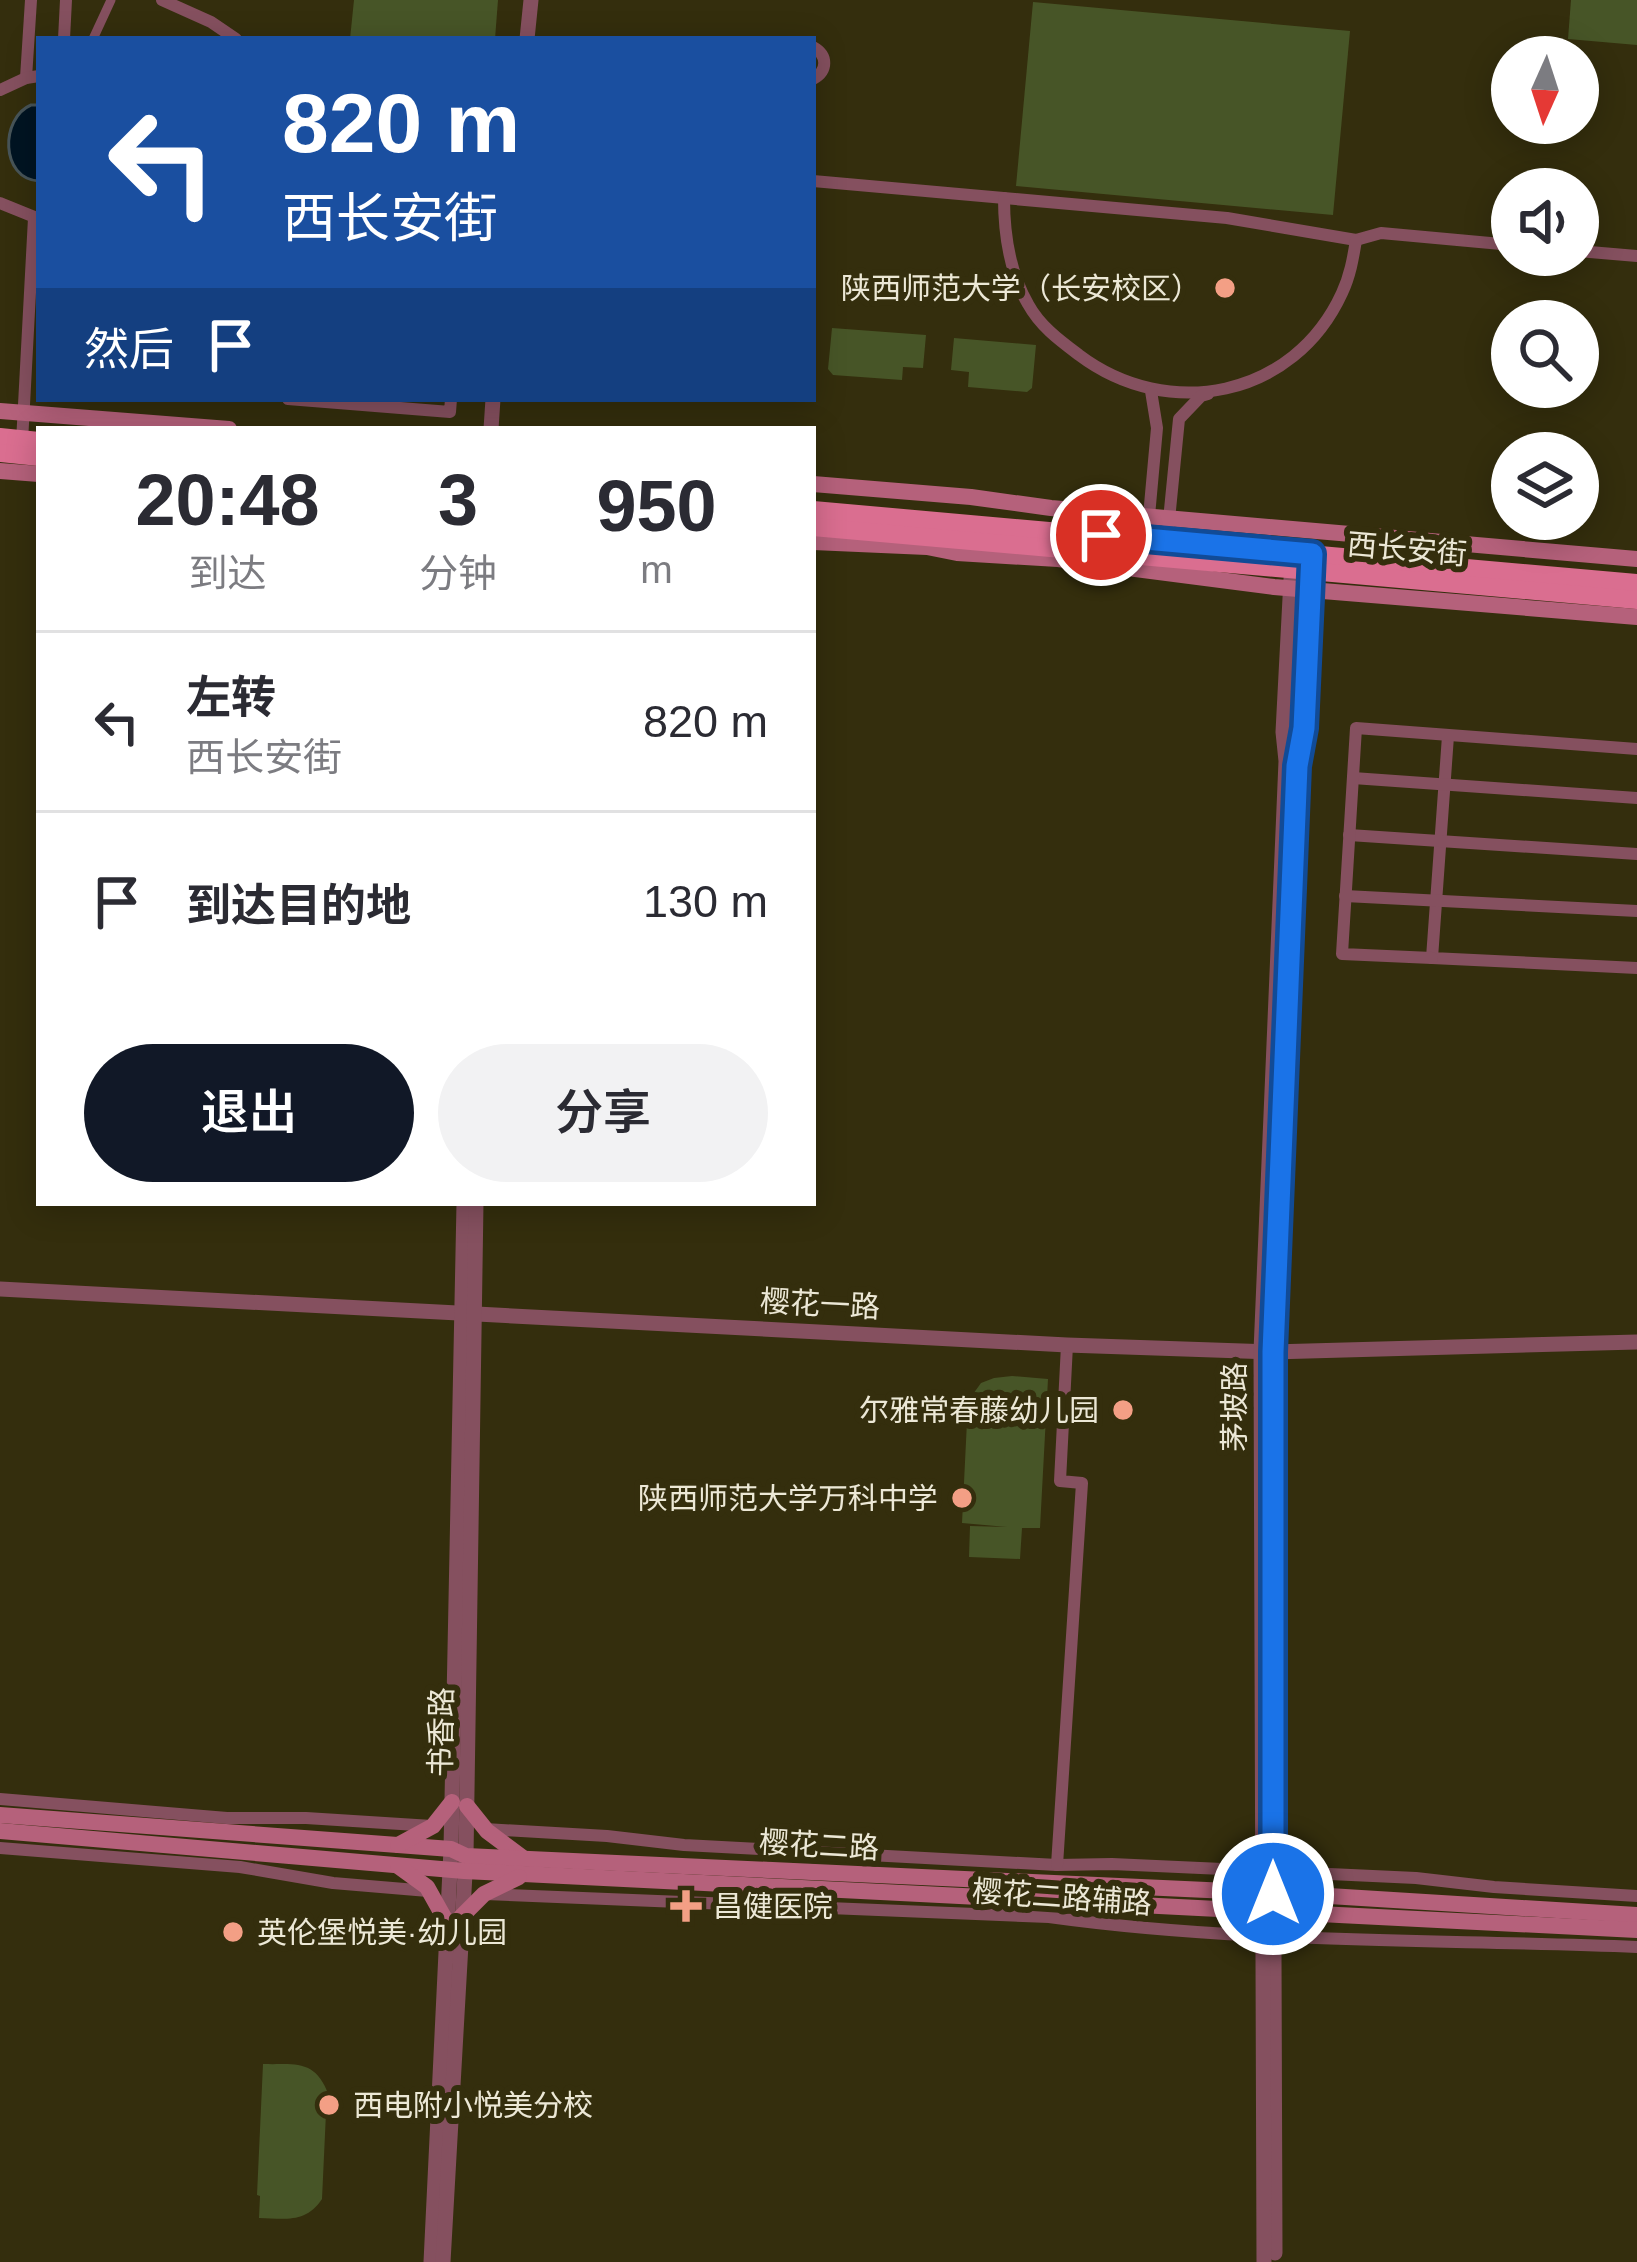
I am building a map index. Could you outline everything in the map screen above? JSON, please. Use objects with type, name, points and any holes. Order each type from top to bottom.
[{"type":"main road","points":[[0,411],[191,426]]},
{"type":"main road","points":[[0,437],[31,448]]},
{"type":"main road","points":[[0,453],[31,448]]},
{"type":"main road","points":[[0,471],[36,474]]},
{"type":"main road","points":[[816,484],[1637,559]]},
{"type":"main road","name":"西长安街","points":[[816,510],[1157,539],[1301,571],[1637,583]]},
{"type":"main road","name":"西长安街","points":[[816,526],[1637,600]]},
{"type":"main road","points":[[816,542],[1301,571],[1637,617]]},
{"type":"main road","points":[[459,1804],[524,1866],[454,1919],[395,1854],[459,1804]]},
{"type":"main road","name":"樱花二路","points":[[0,1815],[524,1866],[1637,1915]]},
{"type":"main road","name":"樱花二路","points":[[0,1831],[395,1854]]},
{"type":"main road","name":"樱花二路","points":[[1268,1902],[1637,1930]]},
{"type":"street","points":[[0,91],[33,77],[31,0]]},
{"type":"street","points":[[64,36],[66,0]]},
{"type":"street","points":[[94,36],[111,0]]},
{"type":"street","points":[[162,0],[232,36]]},
{"type":"street","points":[[522,36],[526,0]]},
{"type":"street","points":[[816,50],[825,64],[816,77]]},
{"type":"street","points":[[816,181],[1227,218],[1357,240],[1381,232],[1491,242]]},
{"type":"street","points":[[1004,198],[1012,265],[1044,328],[1105,375],[1151,391],[1192,394],[1232,389]]},
{"type":"street","points":[[0,203],[36,218]]},
{"type":"street","points":[[31,448],[24,413],[36,233]]},
{"type":"street","points":[[1157,539],[1179,419],[1201,396],[1232,389],[1276,368],[1316,336],[1343,293],[1357,240]]},
{"type":"street","points":[[1599,253],[1637,256]]},
{"type":"street","points":[[1151,391],[1157,428],[1159,517]]},
{"type":"street","points":[[325,402],[450,412],[451,402]]},
{"type":"street","name":"茅坡路","points":[[1264,2262],[1267,1352],[1286,761],[1283,732],[1288,630],[1301,571]]},
{"type":"street","name":"茅坡路","points":[[1267,1352],[1297,766],[1304,728],[1308,631],[1301,571]]},
{"type":"street","points":[[1288,630],[1308,631]]},
{"type":"street","points":[[1637,748],[1356,728],[1342,954],[1637,968]]},
{"type":"street","points":[[1432,958],[1448,736]]},
{"type":"street","points":[[1352,778],[1637,798]]},
{"type":"street","points":[[1349,835],[1637,854]]},
{"type":"street","points":[[1346,896],[1637,910]]},
{"type":"street","name":"书香路","points":[[464,1206],[468,1313]]},
{"type":"street","name":"书香路","points":[[431,2262],[457,1861],[468,1313],[476,1206]]},
{"type":"street","name":"樱花一路","points":[[0,1289],[1267,1352],[1637,1342]]},
{"type":"street","points":[[1057,1865],[1082,1483],[1060,1481],[1067,1345]]},
{"type":"street","points":[[0,1799],[227,1818],[433,1826]]},
{"type":"street","name":"樱花二路辅路","points":[[485,1829],[1057,1865],[1416,1878],[1637,1896]]},
{"type":"street","points":[[0,1848],[240,1867],[429,1891]]},
{"type":"street","name":"樱花二路辅路","points":[[484,1894],[1049,1917],[1111,1926],[1435,1943],[1637,1947]]},
{"type":"street","name":"书香路","points":[[443,2262],[454,1919]]},
{"type":"street","name":"茅坡路","points":[[1268,1935],[1275,2262]]},
{"type":"green space","points":[[354,0],[498,0],[495,36],[350,36]]},
{"type":"green space","points":[[1571,0],[1637,0],[1637,45],[1599,42],[1599,36],[1568,36]]},
{"type":"green space","points":[[1033,2],[1350,31],[1333,215],[1016,186]]},
{"type":"green space","points":[[832,328],[926,335],[923,368],[903,367],[902,380],[833,375],[828,369]]},
{"type":"green space","points":[[954,338],[1036,345],[1032,388],[1027,392],[968,387],[969,372],[951,370]]},
{"type":"green space","points":[[1012,1376],[1048,1379],[1040,1528],[1022,1528],[1020,1559],[969,1557],[970,1526],[1007,1527],[962,1523],[968,1401],[981,1383]]},
{"type":"green space","points":[[263,2064],[309,2069],[327,2091],[322,2199],[295,2218],[259,2218]]},
{"type":"water","points":[[36,105],[36,180],[26,178],[11,160],[10,134],[21,112]]},
{"type":"place","name":"陕西师范大学（长安校区）","points":[[1225,288]]},
{"type":"place","name":"尔雅常春藤幼儿园","points":[[1123,1410]]},
{"type":"place","name":"陕西师范大学万科中学","points":[[962,1498]]},
{"type":"place","name":"昌健医院","points":[[686,1906]]},
{"type":"place","name":"英伦堡悦美·幼儿园","points":[[233,1932]]},
{"type":"place","name":"西电附小悦美分校","points":[[329,2105]]},
{"type":"route","points":[[1101,535],[1312,554],[1304,728],[1297,766],[1273,1352],[1273,1894]]}]
